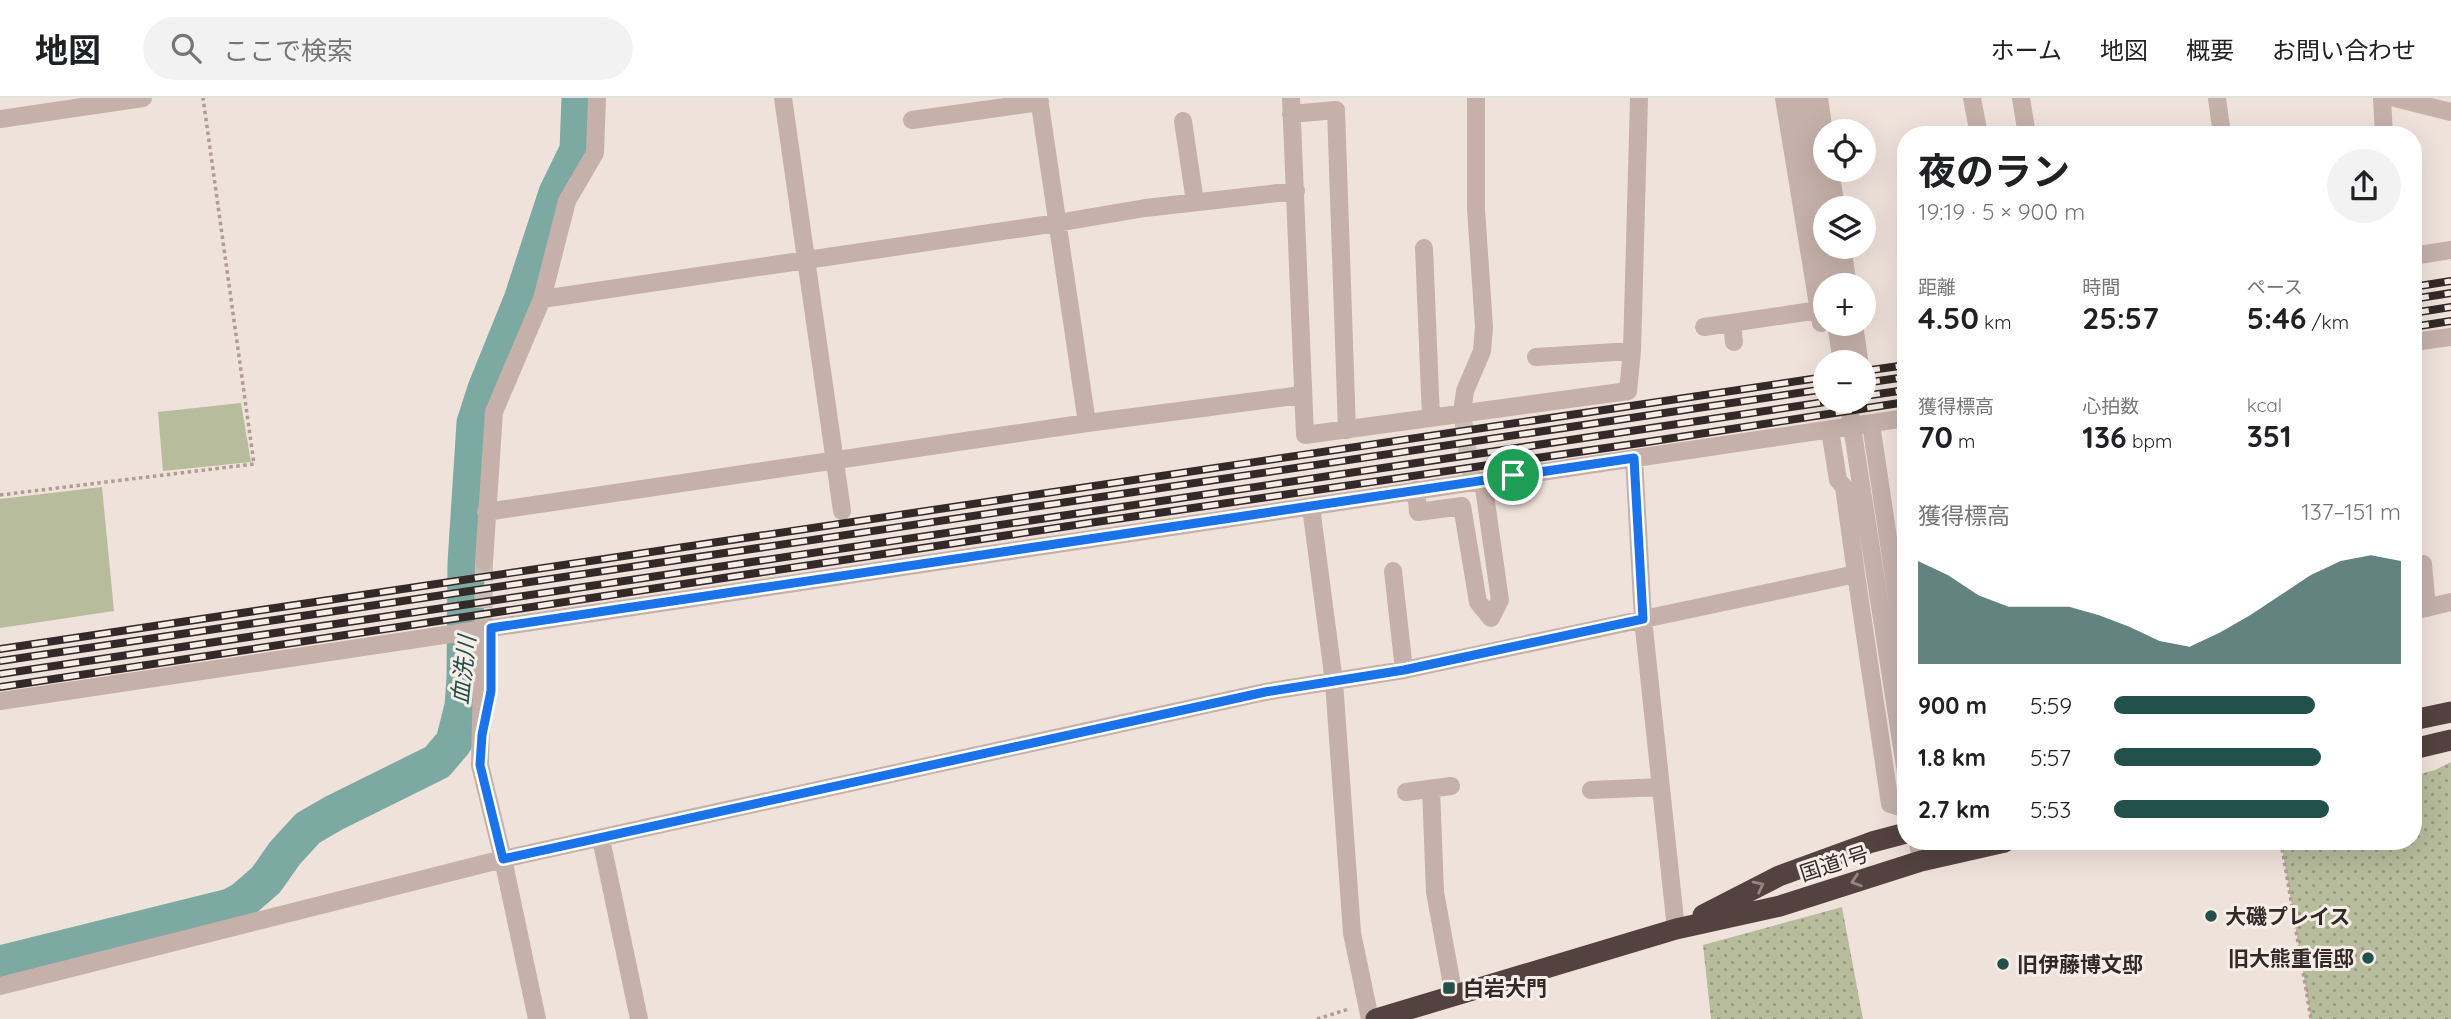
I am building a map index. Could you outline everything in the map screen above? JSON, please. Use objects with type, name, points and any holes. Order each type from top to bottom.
[{"type":"highway","points":[[2422,718],[2451,712]]},
{"type":"highway","points":[[2422,747],[2451,740]]},
{"type":"highway","name":"国道1号","points":[[1676,929],[1779,876],[1897,835]]},
{"type":"highway","name":"国道1号","points":[[1376,1019],[1676,929],[1780,906],[1920,851]]},
{"type":"street","points":[[0,119],[144,98]]},
{"type":"street","points":[[484,562],[494,412],[542,299],[567,201],[595,153],[597,98]]},
{"type":"street","points":[[783,98],[842,511]]},
{"type":"street","points":[[1462,412],[1465,391],[1484,340],[1476,209],[1476,98]]},
{"type":"street","points":[[1347,430],[1336,110],[1291,106],[1305,435],[1347,430],[1628,391],[1632,351],[1639,98]]},
{"type":"street","points":[[1784,98],[1820,273]]},
{"type":"street","points":[[1801,98],[1810,155],[1822,273]]},
{"type":"street","points":[[1819,98],[1822,119]]},
{"type":"street","points":[[1972,98],[1977,126]]},
{"type":"street","points":[[2024,98],[2026,126]]},
{"type":"street","points":[[2217,98],[2221,126]]},
{"type":"street","points":[[2382,98],[2384,126]]},
{"type":"street","points":[[2395,98],[2451,112]]},
{"type":"street","points":[[912,120],[1040,100],[1087,423]]},
{"type":"street","points":[[1183,121],[1195,202]]},
{"type":"street","points":[[542,299],[1145,208],[1296,191]]},
{"type":"street","points":[[1424,248],[1431,418]]},
{"type":"street","points":[[2422,255],[2451,250]]},
{"type":"street","points":[[1704,327],[1813,320]]},
{"type":"street","points":[[1732,323],[1734,342]]},
{"type":"street","points":[[2422,341],[2451,337]]},
{"type":"street","points":[[1536,357],[1632,351]]},
{"type":"street","points":[[486,512],[1087,423],[1302,395]]},
{"type":"street","points":[[1850,413],[1897,716]]},
{"type":"street","points":[[0,701],[1416,490],[1478,484],[1897,420]]},
{"type":"street","points":[[1871,424],[1897,598]]},
{"type":"street","points":[[1830,430],[1838,480],[1844,487],[1890,804],[1897,806]]},
{"type":"street","points":[[1634,458],[1643,619],[1676,929]]},
{"type":"street","points":[[1478,484],[1496,650]]},
{"type":"street","points":[[1416,490],[1418,512],[1462,506],[1478,602],[1491,618]]},
{"type":"street","points":[[1311,507],[1334,682],[1352,933],[1370,1019]]},
{"type":"street","points":[[2422,579],[2423,564]]},
{"type":"street","points":[[1393,570],[1404,670]]},
{"type":"street","points":[[0,986],[503,859],[1265,692],[1404,670],[1856,574]]},
{"type":"street","points":[[2422,609],[2451,602]]},
{"type":"street","points":[[488,630],[491,691],[482,735],[480,765],[537,1019]]},
{"type":"street","points":[[1406,792],[1451,786]]},
{"type":"street","points":[[1591,790],[1661,787]]},
{"type":"street","points":[[1431,789],[1435,892],[1454,996]]},
{"type":"street","points":[[601,839],[639,1019]]},
{"type":"path","points":[[0,495],[254,464],[203,98]]},
{"type":"path","points":[[2282,850],[2311,1019]]},
{"type":"path","points":[[1317,1019],[1351,1009]]},
{"type":"green space","points":[[241,403],[251,462],[163,471],[158,412]]},
{"type":"green space","points":[[102,487],[114,611],[0,628],[0,499]]},
{"type":"green space","points":[[2451,762],[2451,1019],[2311,1019],[2282,850],[2422,850],[2422,774]]},
{"type":"green space","points":[[1842,907],[1863,1019],[1711,1019],[1703,945]]},
{"type":"waterway","name":"血洗川","points":[[0,964],[230,907],[243,900],[266,880],[285,853],[308,828],[437,762],[454,742],[463,706],[465,678],[466,563],[475,423],[522,300],[557,193],[578,150],[580,98]]},
{"type":"tunnel","points":[[1462,412],[1473,487]]},
{"type":"tunnel","points":[[483,635],[484,562]]},
{"type":"railway","points":[[2422,286],[2451,281]]},
{"type":"railway","points":[[2422,298],[2451,293]]},
{"type":"railway","points":[[2422,312],[2451,307]]},
{"type":"railway","points":[[2422,326],[2451,321]]},
{"type":"railway","points":[[1876,369],[1897,366]]},
{"type":"railway","points":[[1876,381],[1897,378]]},
{"type":"railway","points":[[0,649],[1813,379]]},
{"type":"railway","points":[[0,661],[1813,391]]},
{"type":"railway","points":[[1876,394],[1897,391]]},
{"type":"railway","points":[[0,687],[1897,403]]},
{"type":"railway","points":[[0,674],[1813,404]]},
{"type":"place","name":"大磯プレイス","points":[[2211,916]]},
{"type":"place","name":"旧大熊重信邸","points":[[2368,958]]},
{"type":"place","name":"旧伊藤博文邸","points":[[2003,964]]},
{"type":"place","name":"白岩大門","points":[[1449,988]]},
{"type":"route","points":[[1634,458],[1643,619],[1404,670],[1265,692],[503,859],[480,765],[482,735],[491,691],[491,628],[1513,475],[1634,458]]}]
